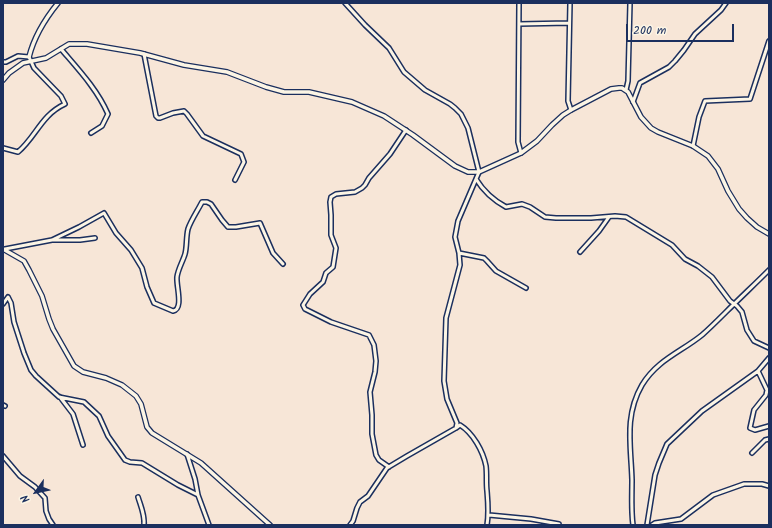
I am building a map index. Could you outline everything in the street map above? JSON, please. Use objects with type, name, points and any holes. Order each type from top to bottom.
[{"type":"street","points":[[28,57],[34,39],[58,3]]},
{"type":"street","points":[[345,3],[389,48],[404,72],[425,90],[450,104],[461,114],[469,132],[479,172],[458,221],[455,237],[460,265],[446,318],[444,381],[447,399],[457,422],[456,428]]},
{"type":"street","points":[[520,3],[518,142],[521,153]]},
{"type":"street","points":[[570,3],[568,101],[571,110]]},
{"type":"street","points":[[626,90],[628,81],[630,3]]},
{"type":"street","points":[[634,102],[640,83],[669,67],[684,50],[695,34],[721,10],[726,3]]},
{"type":"street","points":[[519,24],[569,23]]},
{"type":"street","points":[[693,146],[699,118],[705,101],[750,100],[769,41]]},
{"type":"street","points":[[3,80],[9,73],[23,64],[46,58],[69,44],[87,44],[144,54],[184,65],[227,72],[266,87],[284,92],[309,92],[352,102],[384,116],[406,130],[455,166],[468,172],[479,172],[521,153],[537,141],[557,120],[571,110],[611,89],[619,88],[626,90],[641,117],[651,128],[693,146],[702,151],[714,162],[728,191],[739,209],[757,227],[769,234]]},
{"type":"street","points":[[61,49],[89,82],[102,101],[108,114],[102,126],[91,133]]},
{"type":"street","points":[[144,54],[156,116],[160,118],[184,111],[203,136],[241,154],[244,162],[234,180]]},
{"type":"street","points":[[3,62],[18,56],[28,57],[34,68],[61,96],[65,104],[57,107],[46,117],[25,146],[18,152],[3,148]]},
{"type":"street","points":[[389,467],[376,456],[372,434],[370,392],[375,372],[376,360],[372,340],[369,335],[331,322],[305,309],[303,305],[310,294],[323,282],[326,273],[333,267],[336,248],[331,226],[331,197],[336,194],[356,192],[362,188],[390,154],[406,130]]},
{"type":"street","points":[[476,179],[482,189],[495,201],[506,207],[522,204],[530,206],[545,217],[626,217],[672,245],[685,259],[698,266],[712,277],[730,301],[742,312],[747,330],[754,341],[769,348]]},
{"type":"street","points":[[52,240],[104,213],[116,233],[131,250],[142,268],[147,287],[154,303],[174,311],[178,310],[179,306],[177,278],[186,252],[188,229],[202,202],[212,204],[222,220],[228,226],[236,227],[260,223],[273,253],[283,264]]},
{"type":"street","points":[[580,252],[610,216]]},
{"type":"street","points":[[4,249],[52,240],[80,240],[95,238]]},
{"type":"street","points":[[4,249],[24,261],[42,296],[53,329],[74,366],[82,372],[106,378],[122,385],[136,396],[141,404],[147,427],[152,433],[187,454],[211,471],[270,525]]},
{"type":"street","points":[[459,253],[484,258],[496,271],[526,288]]},
{"type":"street","points":[[634,525],[629,431],[632,410],[639,391],[648,376],[660,363],[701,336],[769,270]]},
{"type":"street","points":[[3,304],[8,297],[11,303],[14,322],[31,370],[60,397],[73,414],[83,445]]},
{"type":"street","points":[[647,525],[655,475],[667,444],[702,411],[758,371],[769,358]]},
{"type":"street","points":[[758,371],[767,390],[766,395],[754,410],[750,428],[755,430],[769,426]]},
{"type":"street","points":[[60,397],[84,402],[99,416],[108,436],[125,460],[142,463],[178,485],[198,495]]},
{"type":"street","points":[[350,525],[360,502],[368,496],[387,468],[460,425],[473,437],[482,453],[486,466],[489,515],[487,525]]},
{"type":"street","points":[[752,453],[765,440],[769,439]]},
{"type":"street","points":[[187,454],[195,479],[198,495],[209,525]]},
{"type":"street","points":[[3,456],[20,476],[35,487],[45,498],[46,511],[53,525]]},
{"type":"street","points":[[652,525],[681,519],[713,495],[744,484],[762,484],[769,486]]},
{"type":"street","points":[[138,497],[143,511],[144,525]]},
{"type":"street","points":[[489,515],[531,519],[559,525]]}]
